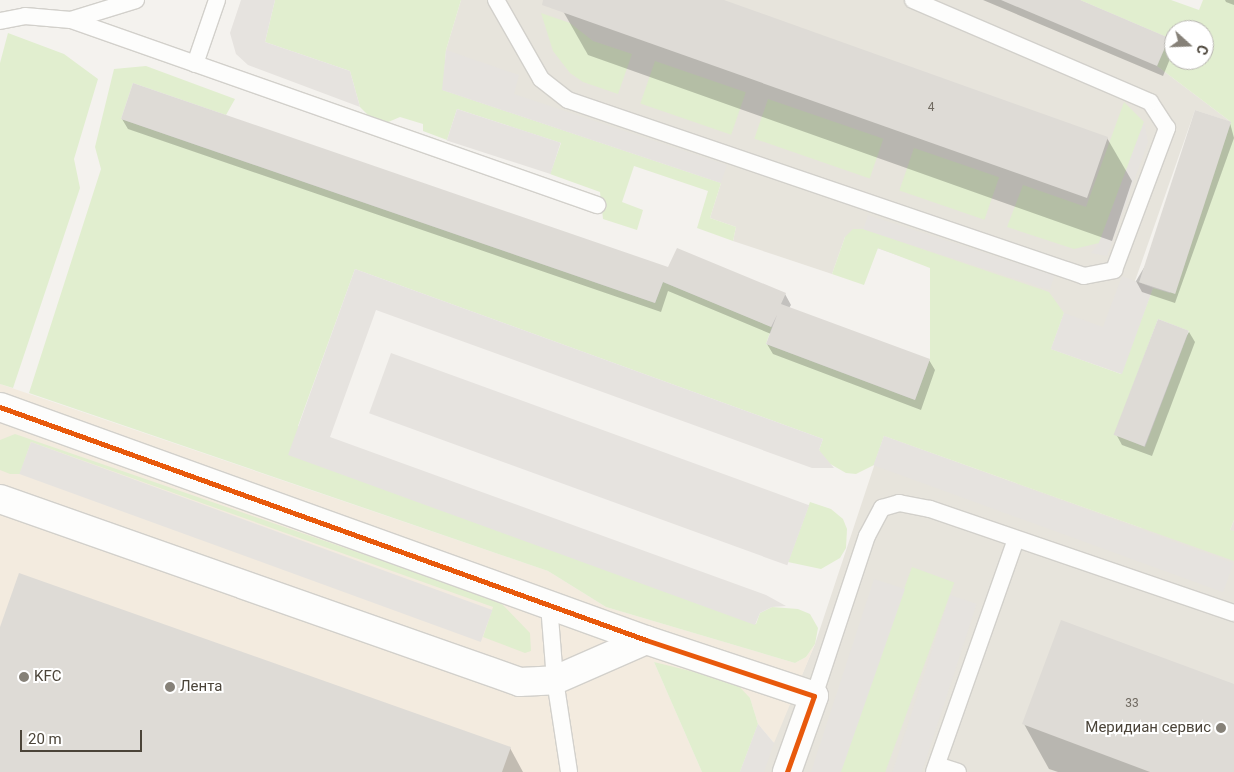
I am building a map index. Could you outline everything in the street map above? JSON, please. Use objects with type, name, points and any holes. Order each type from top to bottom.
[{"type":"street","points":[[3,413],[646,640],[814,696],[787,772]]},
{"type":"street","points":[[0,499],[520,682],[555,680],[646,640]]},
{"type":"lane","points":[[71,20],[136,0]]},
{"type":"lane","points":[[195,64],[217,0]]},
{"type":"lane","points":[[496,0],[541,79],[568,100],[1084,276],[1114,270],[1167,128],[1150,102],[913,0]]},
{"type":"lane","points":[[0,21],[25,16],[71,20],[597,205]]},
{"type":"lane","points":[[814,696],[867,536],[882,508],[913,503],[1234,613]]},
{"type":"lane","points":[[958,772],[935,768],[1016,539]]},
{"type":"lane","points":[[549,605],[555,680],[569,772]]},
{"type":"shaded area","points":[[241,0],[275,0],[265,42],[350,71],[360,107],[248,65],[236,54],[230,33]]},
{"type":"shaded area","points":[[461,0],[1080,0],[1164,36],[1164,50],[1157,66],[1231,122],[1195,110],[1135,281],[1153,288],[1122,374],[1051,349],[1064,313],[845,237],[832,274],[733,241],[736,227],[710,218],[721,183],[507,111],[446,50]]},
{"type":"shaded area","points":[[446,50],[519,75],[514,94],[727,165],[721,183],[442,90]]},
{"type":"shaded area","points":[[457,109],[561,143],[550,174],[447,140]]},
{"type":"shaded area","points":[[1144,122],[1148,142],[1107,256],[1091,253],[1099,243]]},
{"type":"shaded area","points":[[868,215],[1054,276],[1050,290],[863,229]]},
{"type":"shaded area","points":[[355,269],[823,439],[819,450],[834,468],[812,468],[376,310],[330,437],[766,595],[786,606],[772,607],[760,613],[755,625],[288,455]]},
{"type":"shaded area","points":[[1122,276],[1153,288],[1122,374],[1051,349],[1064,313],[1103,327]]},
{"type":"shaded area","points":[[391,353],[809,505],[787,565],[369,413]]},
{"type":"shaded area","points":[[0,384],[548,571],[606,607],[795,663],[806,657],[815,644],[774,743],[758,724],[750,698],[654,662],[702,772],[0,772]]},
{"type":"shaded area","points":[[884,436],[1142,528],[1230,530],[1234,520],[1234,772],[740,772],[758,724],[773,743],[815,644]]},
{"type":"shaded area","points":[[884,436],[1234,563],[1223,592],[873,465]]},
{"type":"shaded area","points":[[31,442],[492,610],[481,642],[19,474]]},
{"type":"shaded area","points":[[874,579],[905,589],[841,772],[811,772]]},
{"type":"shaded area","points":[[950,595],[977,604],[922,772],[892,772]]},
{"type":"shaded area","points":[[758,724],[774,743],[764,772],[740,772]]},
{"type":"green space","points":[[275,0],[461,0],[446,50],[443,90],[721,183],[710,218],[736,227],[733,241],[697,228],[708,191],[634,166],[622,202],[643,210],[637,230],[603,219],[600,192],[550,174],[561,143],[457,109],[447,140],[423,131],[423,124],[400,117],[386,123],[372,119],[360,107],[350,71],[265,42]]},
{"type":"green space","points":[[1080,0],[1171,0],[1199,10],[1203,0],[1234,0],[1234,520],[1230,530],[1234,531],[1234,561],[884,436],[874,465],[856,474],[846,473],[825,461],[819,450],[823,439],[355,269],[298,426],[756,624],[760,613],[772,607],[798,609],[810,614],[818,628],[815,644],[806,657],[795,663],[606,607],[548,571],[29,393],[101,169],[95,147],[114,69],[146,66],[235,99],[226,115],[133,83],[121,119],[655,303],[663,282],[772,327],[766,344],[915,400],[930,359],[930,268],[878,248],[864,285],[832,274],[845,237],[853,229],[863,229],[1049,292],[1064,313],[1051,349],[1121,374],[1153,288],[1170,293],[1231,122],[1157,66],[1164,50],[1164,70],[1214,70],[1214,20],[1164,20],[1164,36]],"holes":[[[1158,319],[1189,331],[1145,447],[1115,434]]]},
{"type":"green space","points":[[541,13],[570,23],[593,41],[632,54],[618,94],[583,82],[570,73],[553,51]]},
{"type":"green space","points":[[8,33],[64,54],[98,79],[74,159],[80,188],[13,388],[0,384],[0,63]]},
{"type":"green space","points":[[655,61],[746,92],[731,135],[640,104]]},
{"type":"green space","points":[[768,99],[883,139],[870,178],[754,139]]},
{"type":"green space","points":[[1124,102],[1144,122],[1099,243],[1074,249],[1007,227],[1023,185],[1086,207]]},
{"type":"green space","points":[[914,148],[999,177],[984,220],[899,191]]},
{"type":"green space","points":[[15,434],[499,601],[530,633],[531,651],[525,653],[483,637],[493,607],[31,442],[20,474],[10,474],[0,470],[0,440]]},
{"type":"green space","points":[[810,502],[831,509],[843,519],[847,529],[846,548],[840,558],[821,569],[788,562]]},
{"type":"green space","points":[[912,567],[954,582],[885,772],[838,771]]},
{"type":"green space","points":[[654,662],[735,682],[750,698],[758,724],[740,772],[702,772]]},
{"type":"building","points":[[543,0],[724,0],[1108,137],[1087,198],[542,5]]},
{"type":"building","points":[[1001,0],[1080,0],[1164,36],[1164,50],[1157,66]]},
{"type":"building","points":[[133,83],[668,267],[677,248],[786,293],[781,304],[930,359],[915,400],[766,344],[777,315],[771,327],[663,282],[655,303],[121,119]]},
{"type":"building","points":[[1195,110],[1231,122],[1175,294],[1139,282]]},
{"type":"building","points":[[1158,319],[1189,331],[1144,447],[1114,435]]},
{"type":"building","name":"Лента","points":[[19,573],[511,747],[502,772],[0,772],[0,627]]},
{"type":"building","points":[[1061,620],[1234,684],[1234,772],[1150,772],[1022,724]]},
{"type":"cycle path","points":[[0,407],[646,640],[814,696],[787,772]]},
{"type":"place","name":"KFC","points":[[24,677]]},
{"type":"place","name":"Лента","points":[[170,687]]},
{"type":"place","name":"Меридиан сервис","points":[[1221,728]]}]
